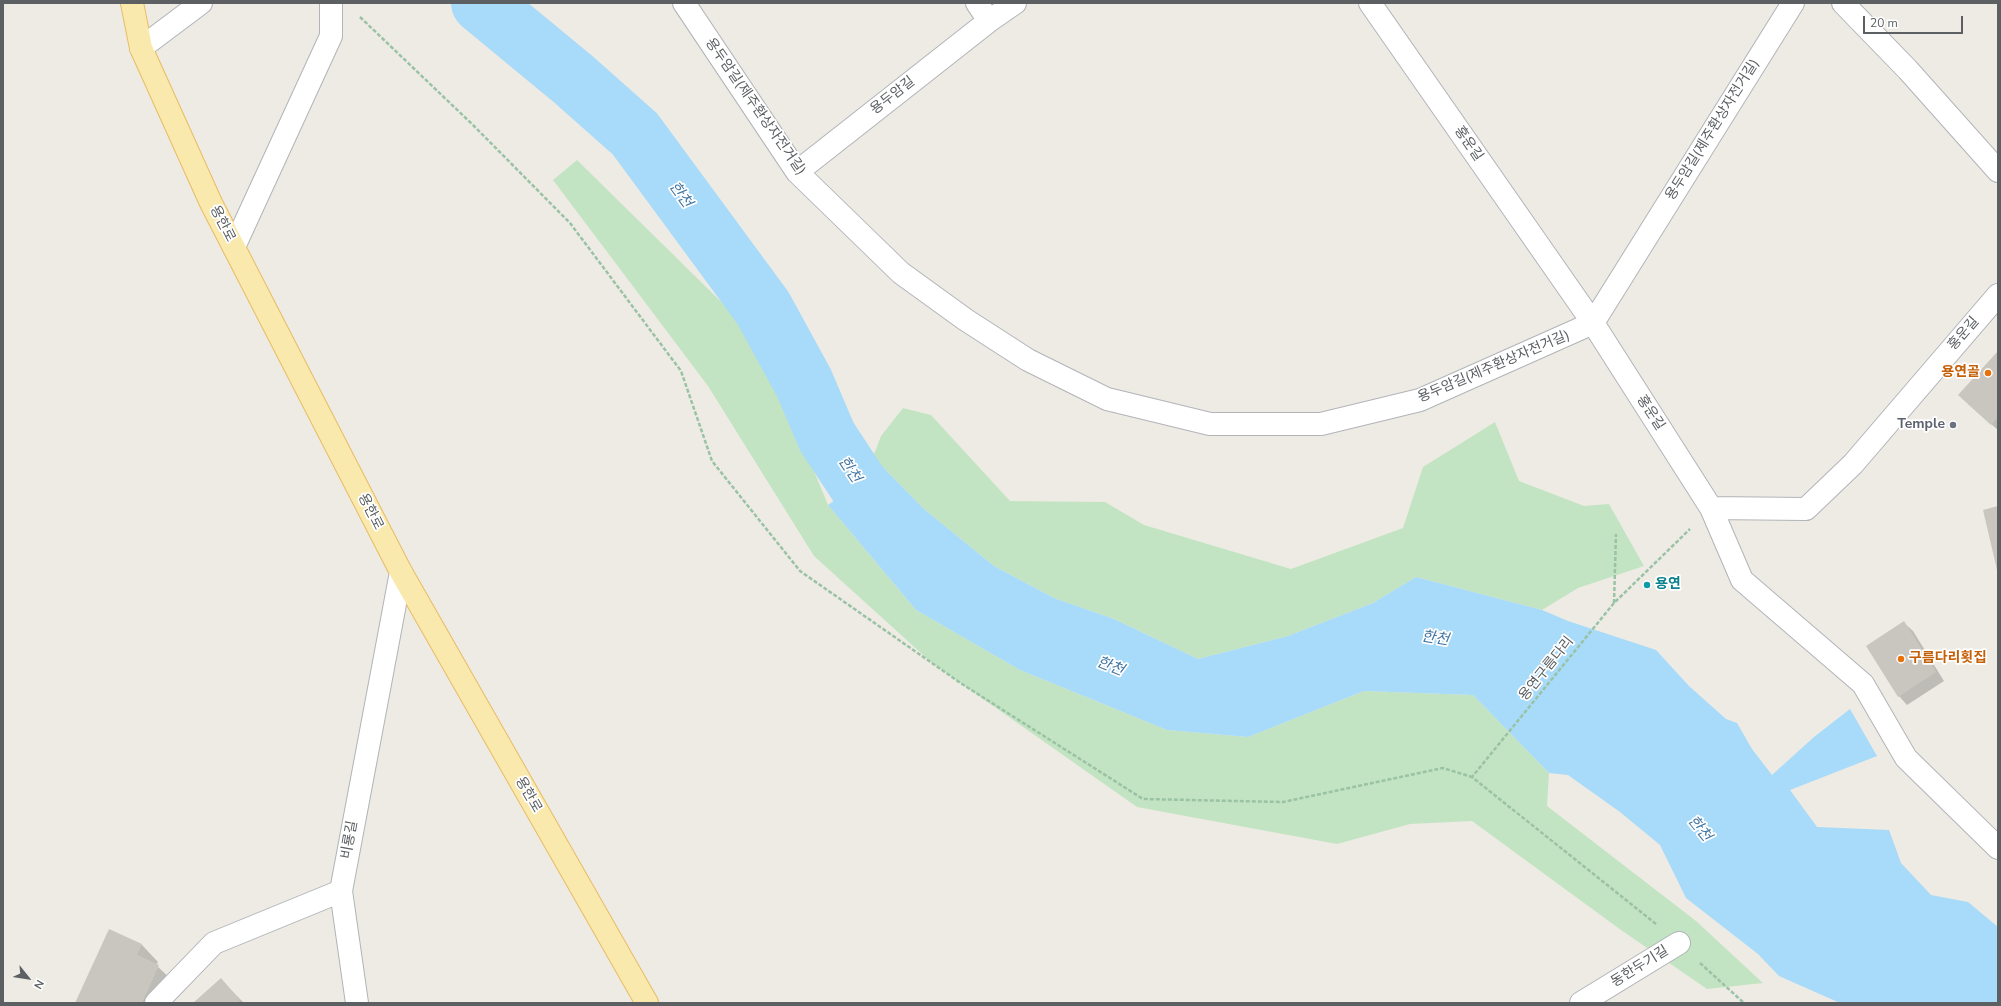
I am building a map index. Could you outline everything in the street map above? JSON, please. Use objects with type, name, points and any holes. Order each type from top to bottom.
[{"type":"main road","name":"용한로","points":[[132,3],[142,48],[211,203],[401,572],[647,1003]]},
{"type":"street","points":[[142,48],[201,3]]},
{"type":"street","points":[[234,247],[331,36],[331,3]]},
{"type":"street","name":"용두암길(제주환상자전거길)","points":[[684,3],[797,172],[901,273],[966,320],[1028,360],[1107,399],[1210,424],[1321,424],[1420,400],[1593,323],[1793,3]]},
{"type":"street","points":[[977,3],[989,21],[1015,3]]},
{"type":"street","name":"홍운길","points":[[1370,3],[1593,323],[1711,508],[1806,509],[1853,464],[1998,295]]},
{"type":"street","points":[[1843,3],[1908,70],[1998,171]]},
{"type":"street","name":"용두암길","points":[[797,172],[989,21]]},
{"type":"street","points":[[1711,508],[1742,580],[1863,684],[1906,758],[1998,848]]},
{"type":"street","name":"비룡길","points":[[357,1003],[341,891],[401,572]]},
{"type":"street","points":[[156,1003],[214,943],[341,891]]},
{"type":"street","name":"동한두기길","points":[[1581,1003],[1679,943]]},
{"type":"path","points":[[358,15],[473,125],[570,223],[681,371],[712,461],[800,571],[962,684],[1144,799],[1283,802],[1442,768],[1472,777],[1679,943],[1744,1003]]},
{"type":"path","name":"용연구름다리","points":[[1472,777],[1614,603],[1711,508]]},
{"type":"path","points":[[1614,603],[1616,534]]},
{"type":"green space","points":[[577,160],[760,340],[828,505],[916,610],[1020,670],[1167,730],[1248,737],[1364,691],[1473,695],[1549,773],[1547,806],[1696,921],[1763,983],[1707,989],[1621,930],[1472,821],[1410,824],[1337,844],[1137,807],[932,663],[814,556],[708,386],[553,180]]},
{"type":"green space","points":[[903,408],[931,415],[1010,501],[1105,502],[1144,525],[1291,569],[1403,528],[1423,467],[1495,422],[1519,481],[1584,506],[1609,504],[1644,566],[1578,588],[1542,610],[1416,577],[1373,603],[1288,636],[1198,659],[1114,619],[1054,598],[994,566],[924,509],[873,457],[881,436]]},
{"type":"water","points":[[873,457],[924,509],[994,566],[1054,598],[1114,619],[1198,659],[1288,636],[1373,603],[1416,577],[1542,610],[1568,621],[1656,650],[1689,686],[1726,719],[1737,723],[1752,749],[1772,775],[1814,737],[1850,709],[1877,756],[1790,790],[1817,827],[1889,830],[1901,863],[1931,895],[1968,902],[1998,927],[1998,1003],[1840,1003],[1779,976],[1758,954],[1686,898],[1660,845],[1620,812],[1568,775],[1549,773],[1473,695],[1364,691],[1248,737],[1167,730],[1020,670],[916,610],[828,505],[858,484]]},
{"type":"building","name":"용연골","points":[[1998,351],[1998,417],[1991,425],[1958,395]]},
{"type":"building","points":[[1998,506],[1998,569],[1997,570],[1983,510]]},
{"type":"building","name":"구름다리횟집","points":[[1904,621],[1936,672],[1898,697],[1866,646]]},
{"type":"building","points":[[109,929],[142,944],[137,955],[159,965],[142,1003],[75,1003]]},
{"type":"building","points":[[221,978],[240,1000],[237,1003],[193,1003]]},
{"type":"waterway","name":"한천","points":[[481,3],[573,79],[635,134],[763,308],[804,383],[827,437],[858,484],[910,549]]},
{"type":"place","name":"용연골","points":[[1988,373]]},
{"type":"place","name":"Temple","points":[[1953,425]]},
{"type":"place","name":"용연","points":[[1647,585]]},
{"type":"place","name":"구름다리횟집","points":[[1901,659]]}]
